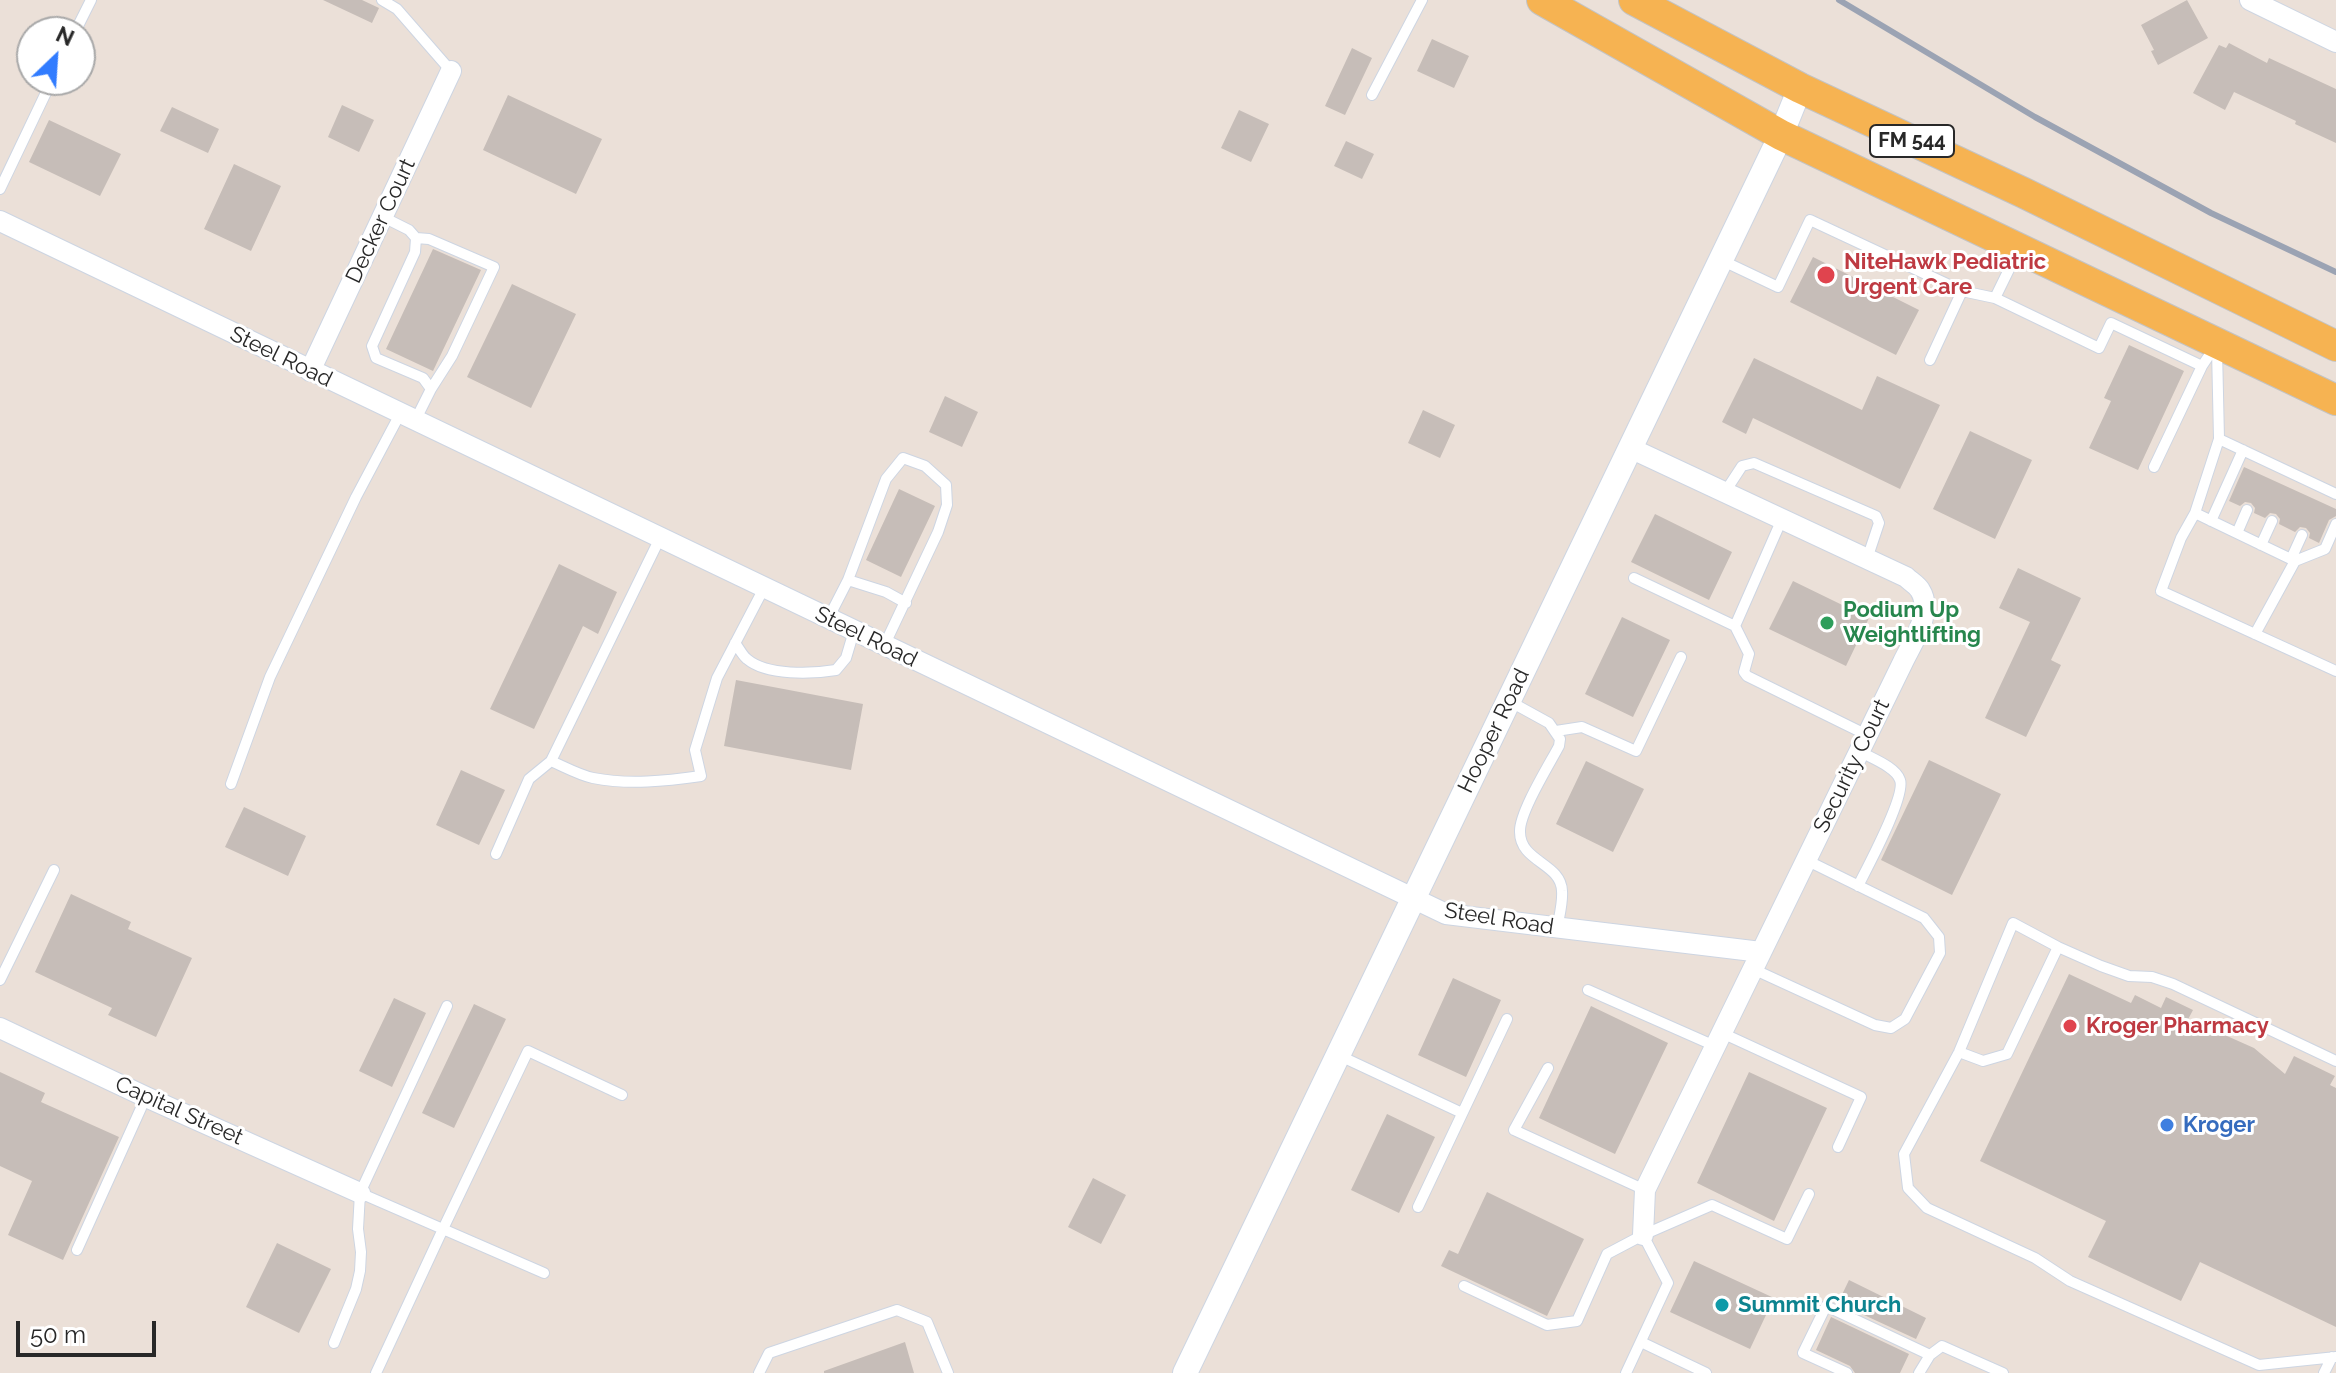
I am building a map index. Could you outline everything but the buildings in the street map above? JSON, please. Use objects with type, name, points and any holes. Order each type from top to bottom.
[{"type":"main road","name":"FM 544","points":[[1542,0],[1781,135],[2019,248],[2144,324],[2209,354],[2336,400]]},
{"type":"main road","name":"FM 544","points":[[1634,0],[1800,88],[2024,193],[2336,346]]},
{"type":"main road","points":[[2209,354],[2240,298]]},
{"type":"street","points":[[2250,0],[2336,42]]},
{"type":"street","name":"Decker Court","points":[[310,371],[451,71]]},
{"type":"street","name":"Hooper Road","points":[[1185,1373],[1781,135],[1800,88]]},
{"type":"street","name":"Steel Road","points":[[0,221],[1446,914],[1757,960]]},
{"type":"street","name":"Security Court","points":[[1630,448],[1906,577],[1919,589],[1925,603],[1922,619],[1863,743],[1645,1190],[1643,1235]]},
{"type":"street","name":"Capital Street","points":[[0,1028],[360,1193]]},
{"type":"lane","points":[[382,0],[397,9],[451,71]]},
{"type":"lane","points":[[1372,95],[1422,0]]},
{"type":"lane","points":[[0,189],[44,96]]},
{"type":"lane","points":[[231,784],[270,677],[356,497],[452,356],[494,267],[429,239],[416,238],[409,230],[383,217]]},
{"type":"lane","points":[[1720,260],[1778,287],[1810,220],[1962,291],[1995,298],[2099,348],[2111,323],[2144,324]]},
{"type":"lane","points":[[416,238],[415,252],[372,346],[376,358],[423,378],[431,389]]},
{"type":"lane","points":[[1995,298],[2019,248]]},
{"type":"lane","points":[[1930,360],[1962,291]]},
{"type":"lane","points":[[2209,354],[2219,439],[2195,513],[2181,538],[2161,591],[2336,671]]},
{"type":"lane","points":[[2154,467],[2209,354]]},
{"type":"lane","points":[[2219,439],[2336,494]]},
{"type":"lane","points":[[2211,521],[2243,450]]},
{"type":"lane","points":[[828,619],[848,580],[886,479],[903,458],[925,466],[946,485],[947,505],[938,532],[884,646]]},
{"type":"lane","points":[[1725,492],[1742,466],[1754,463],[1876,516],[1879,523],[1867,559]]},
{"type":"lane","points":[[2263,475],[2269,463]]},
{"type":"lane","points":[[2288,487],[2293,474]]},
{"type":"lane","points":[[2318,501],[2324,488]]},
{"type":"lane","points":[[2237,533],[2247,510]]},
{"type":"lane","points":[[2195,513],[2293,560],[2325,549],[2336,524]]},
{"type":"lane","points":[[1735,626],[1782,519]]},
{"type":"lane","points":[[2261,545],[2272,521]]},
{"type":"lane","points":[[2255,634],[2293,560],[2302,535]]},
{"type":"lane","points":[[496,854],[529,779],[551,761],[660,538]]},
{"type":"lane","points":[[1634,578],[1735,626],[1749,654],[1744,672],[1747,676],[1863,743],[1900,778],[1897,803],[1858,886]]},
{"type":"lane","points":[[848,580],[886,592],[906,603]]},
{"type":"lane","points":[[551,761],[591,777],[628,782],[701,776],[695,750],[717,678],[764,588]]},
{"type":"lane","points":[[735,643],[748,660],[779,672],[814,673],[836,670],[846,658],[854,631]]},
{"type":"lane","points":[[1556,731],[1582,727],[1636,751],[1681,657]]},
{"type":"lane","points":[[1509,701],[1538,715],[1556,731],[1560,739],[1524,815],[1520,832],[1526,851],[1557,877],[1563,889],[1557,929]]},
{"type":"lane","points":[[1757,960],[1875,1025],[1891,1028],[1905,1019],[1940,953],[1939,937],[1924,918],[1806,860]]},
{"type":"lane","points":[[0,980],[54,870]]},
{"type":"lane","points":[[2334,1357],[2259,1365],[2070,1281],[2035,1258],[1927,1208],[1908,1188],[1904,1154],[1959,1052],[2013,923],[2058,947],[2129,976],[2152,977],[2173,984],[2336,1061]]},
{"type":"lane","points":[[1959,1052],[1983,1061],[2007,1054],[2058,947]]},
{"type":"lane","points":[[1588,990],[1861,1097],[1838,1147]]},
{"type":"lane","points":[[334,1343],[360,1271],[360,1193],[447,1006]]},
{"type":"lane","points":[[1418,1207],[1507,1019]]},
{"type":"lane","points":[[376,1373],[528,1051],[622,1095]]},
{"type":"lane","points":[[1338,1055],[1462,1113]]},
{"type":"lane","points":[[1548,1068],[1514,1130],[1645,1190]]},
{"type":"lane","points":[[77,1250],[146,1097]]},
{"type":"lane","points":[[360,1193],[544,1273]]},
{"type":"lane","points":[[1464,1286],[1547,1325],[1577,1321],[1607,1254],[1712,1205],[1787,1239],[1809,1194]]},
{"type":"lane","points":[[1626,1373],[1668,1283],[1643,1235]]},
{"type":"lane","points":[[1847,1373],[1803,1353],[1826,1306],[1930,1355]]},
{"type":"lane","points":[[759,1373],[769,1353],[897,1310],[927,1322],[948,1373]]},
{"type":"lane","points":[[1641,1342],[1706,1373]]},
{"type":"lane","points":[[1919,1373],[1930,1355],[1942,1346],[2003,1373]]},
{"type":"lane","points":[[2324,1373],[2334,1357]]},
{"type":"railway","points":[[1839,0],[2035,117],[2211,213],[2336,272]]},
{"type":"place","name":"NiteHawk Pediatric Urgent Care","points":[[1826,275]]},
{"type":"place","name":"Podium Up Weightlifting","points":[[1827,623]]},
{"type":"place","name":"Kroger Pharmacy","points":[[2070,1026]]},
{"type":"place","name":"Kroger","points":[[2167,1125]]},
{"type":"place","name":"Summit Church","points":[[1722,1305]]}]
